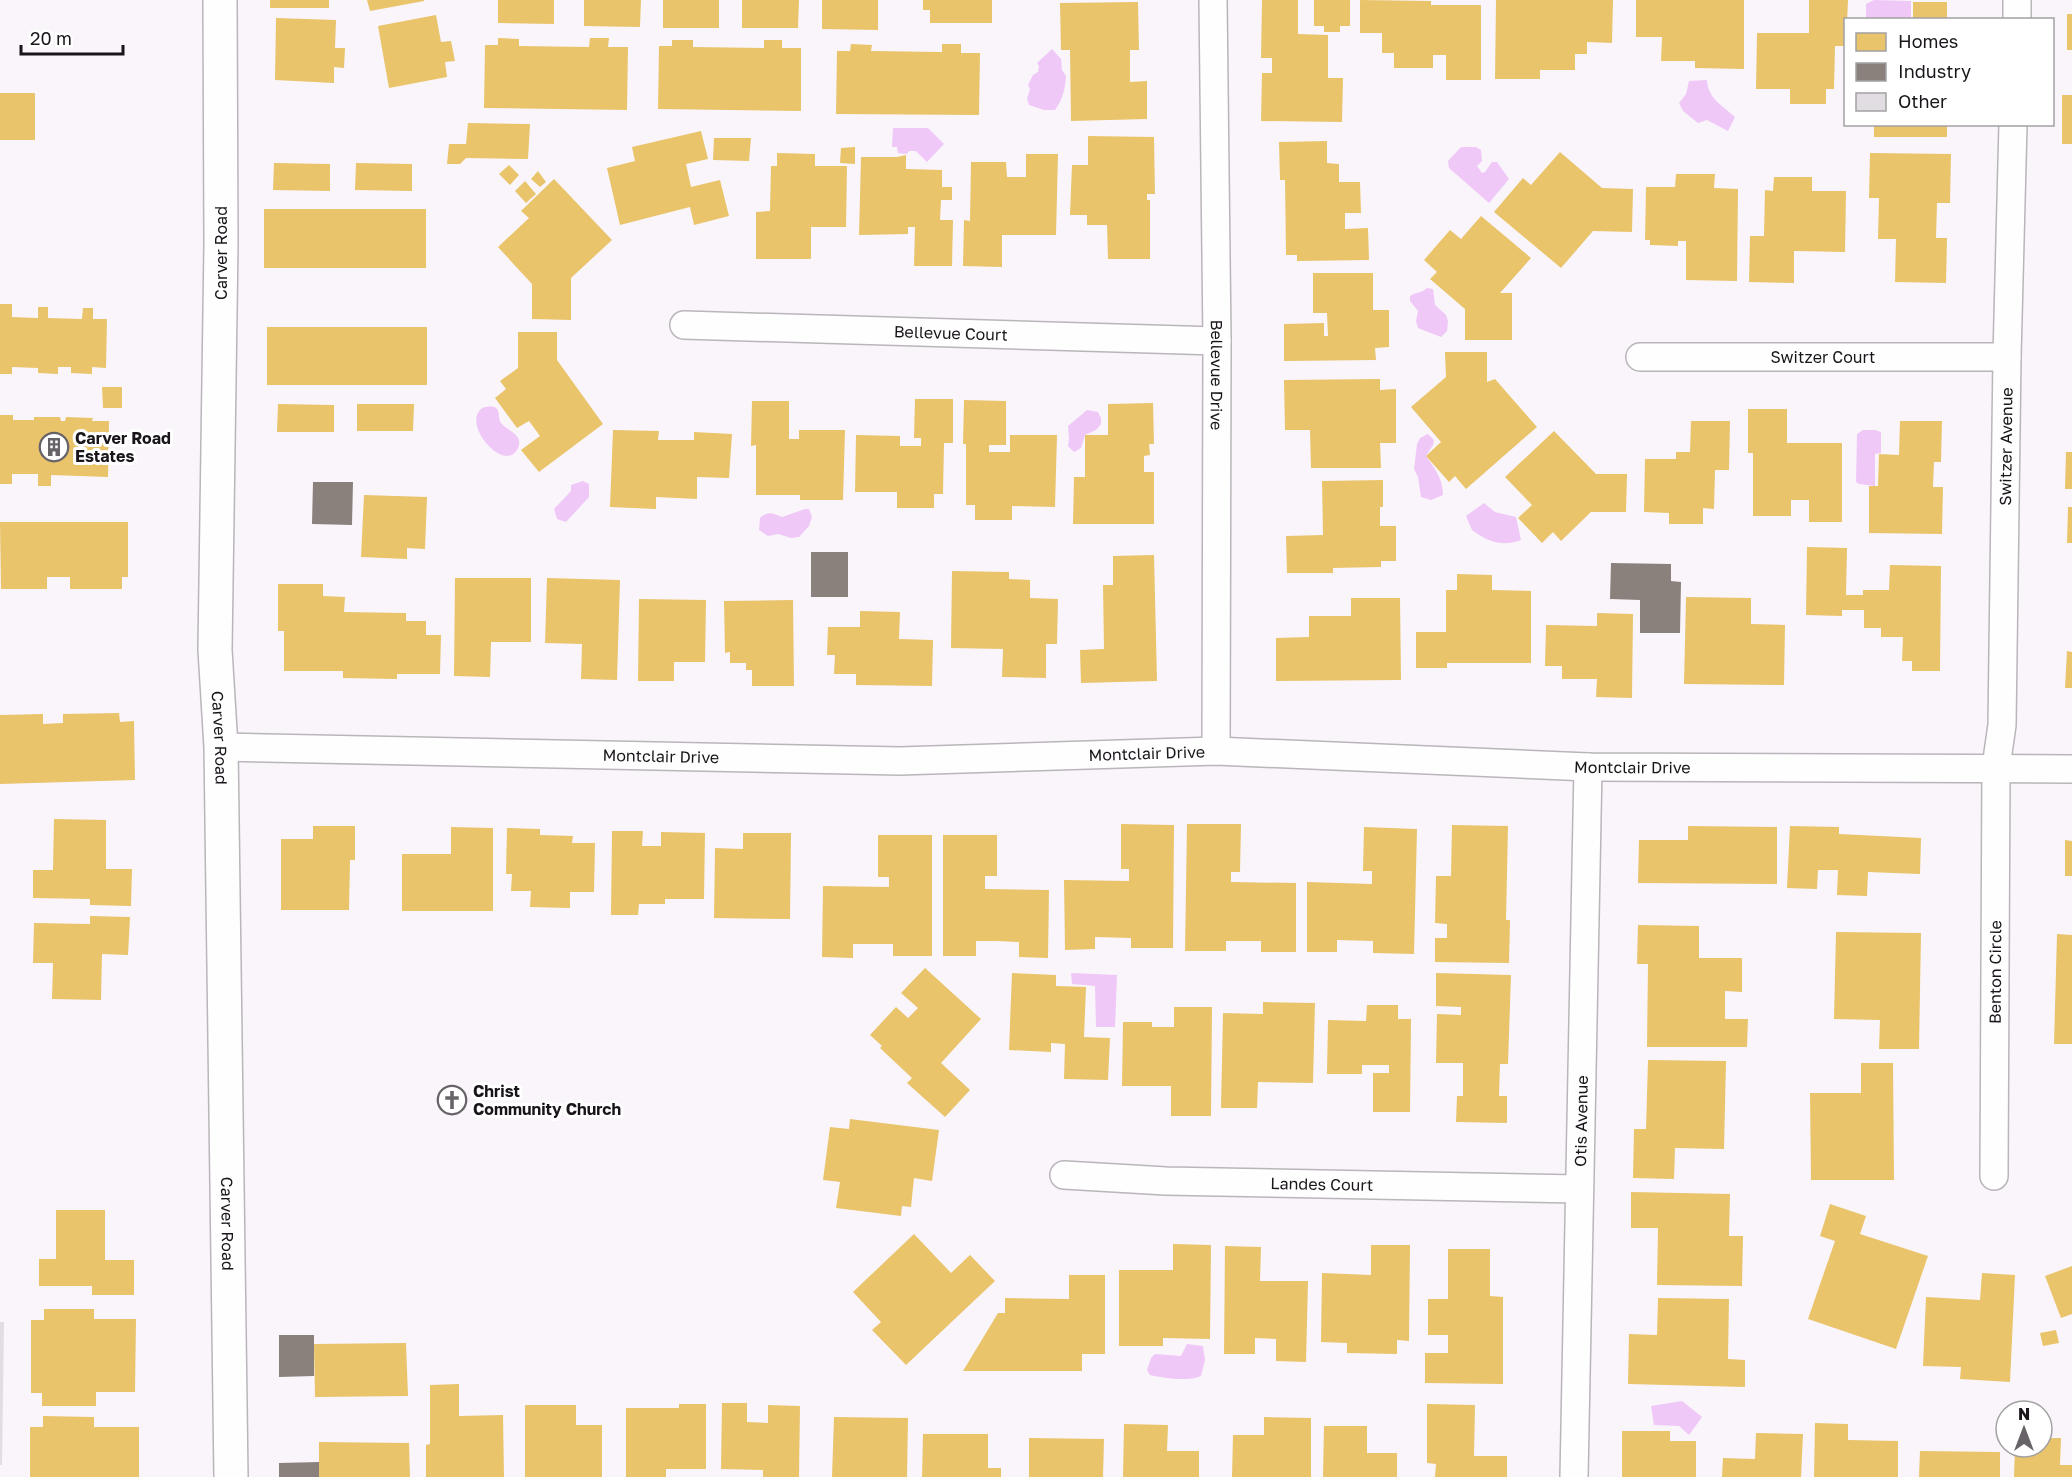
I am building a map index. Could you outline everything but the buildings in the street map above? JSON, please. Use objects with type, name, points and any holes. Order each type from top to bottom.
[{"type":"street","name":"Carver Road","points":[[220,0],[221,244],[215,650],[221,747],[231,1477]]},
{"type":"street","name":"Bellevue Drive","points":[[1213,0],[1217,341],[1216,751]]},
{"type":"street","points":[[2017,0],[2017,18]]},
{"type":"street","name":"Switzer Avenue","points":[[1996,767],[2002,725],[2013,126]]},
{"type":"street","name":"Bellevue Court","points":[[684,325],[1217,341]]},
{"type":"street","name":"Switzer Court","points":[[1640,357],[2007,357]]},
{"type":"street","name":"Montclair Drive","points":[[221,747],[900,761],[1216,751],[1588,767],[2072,769]]},
{"type":"street","name":"Otis Avenue","points":[[1574,1477],[1588,767]]},
{"type":"street","name":"Benton Circle","points":[[1994,1176],[1996,767]]},
{"type":"street","name":"Landes Court","points":[[1064,1175],[1166,1181],[1579,1189]]},
{"type":"shaded area","points":[[1874,0],[1911,1],[1911,18],[1866,18],[1866,4]]},
{"type":"shaded area","points":[[1052,49],[1061,59],[1062,70],[1066,76],[1065,85],[1062,98],[1055,110],[1044,110],[1029,105],[1028,85],[1033,75],[1038,72],[1037,63]]},
{"type":"shaded area","points":[[1707,80],[1713,97],[1735,117],[1728,131],[1707,120],[1698,123],[1683,111],[1679,103],[1686,94],[1689,81]]},
{"type":"shaded area","points":[[893,128],[928,128],[944,144],[927,162],[916,151],[909,151],[907,154],[898,153],[897,147],[892,147]]},
{"type":"shaded area","points":[[1461,147],[1476,147],[1481,150],[1482,161],[1477,166],[1482,173],[1492,162],[1497,162],[1509,179],[1489,203],[1449,168],[1448,161]]},
{"type":"shaded area","points":[[1427,288],[1433,289],[1435,305],[1446,315],[1448,321],[1447,331],[1441,337],[1418,328],[1416,321],[1418,311],[1410,301],[1410,296]]},
{"type":"shaded area","points":[[484,407],[496,408],[501,423],[519,439],[518,448],[512,455],[504,455],[495,451],[480,434],[477,414]]},
{"type":"shaded area","points":[[1087,410],[1098,412],[1101,424],[1096,430],[1085,435],[1081,448],[1074,452],[1068,446],[1068,426]]},
{"type":"shaded area","points":[[1863,430],[1881,432],[1881,453],[1875,454],[1875,486],[1856,482],[1857,434]]},
{"type":"shaded area","points":[[1428,434],[1434,440],[1426,456],[1440,479],[1443,489],[1443,495],[1431,500],[1421,497],[1418,477],[1414,469],[1417,444],[1420,438]]},
{"type":"shaded area","points":[[583,481],[589,484],[589,497],[566,522],[557,519],[554,509],[571,491],[571,485]]},
{"type":"shaded area","points":[[1484,503],[1495,512],[1516,517],[1521,540],[1508,543],[1495,542],[1472,530],[1466,516]]},
{"type":"shaded area","points":[[809,509],[812,517],[809,526],[799,537],[791,538],[778,534],[768,536],[759,530],[760,518],[765,514],[782,517]]},
{"type":"shaded area","points":[[1071,973],[1117,975],[1115,1027],[1096,1027],[1095,986],[1072,984]]},
{"type":"shaded area","points":[[1187,1344],[1203,1346],[1205,1360],[1201,1376],[1183,1379],[1150,1375],[1147,1370],[1155,1354],[1181,1356]]},
{"type":"shaded area","points":[[1682,1401],[1702,1417],[1689,1435],[1679,1426],[1654,1425],[1651,1406]]},
{"type":"place","name":"Carver Road Estates","points":[[54,447]]},
{"type":"place","name":"Christ Community Church","points":[[452,1100]]}]
